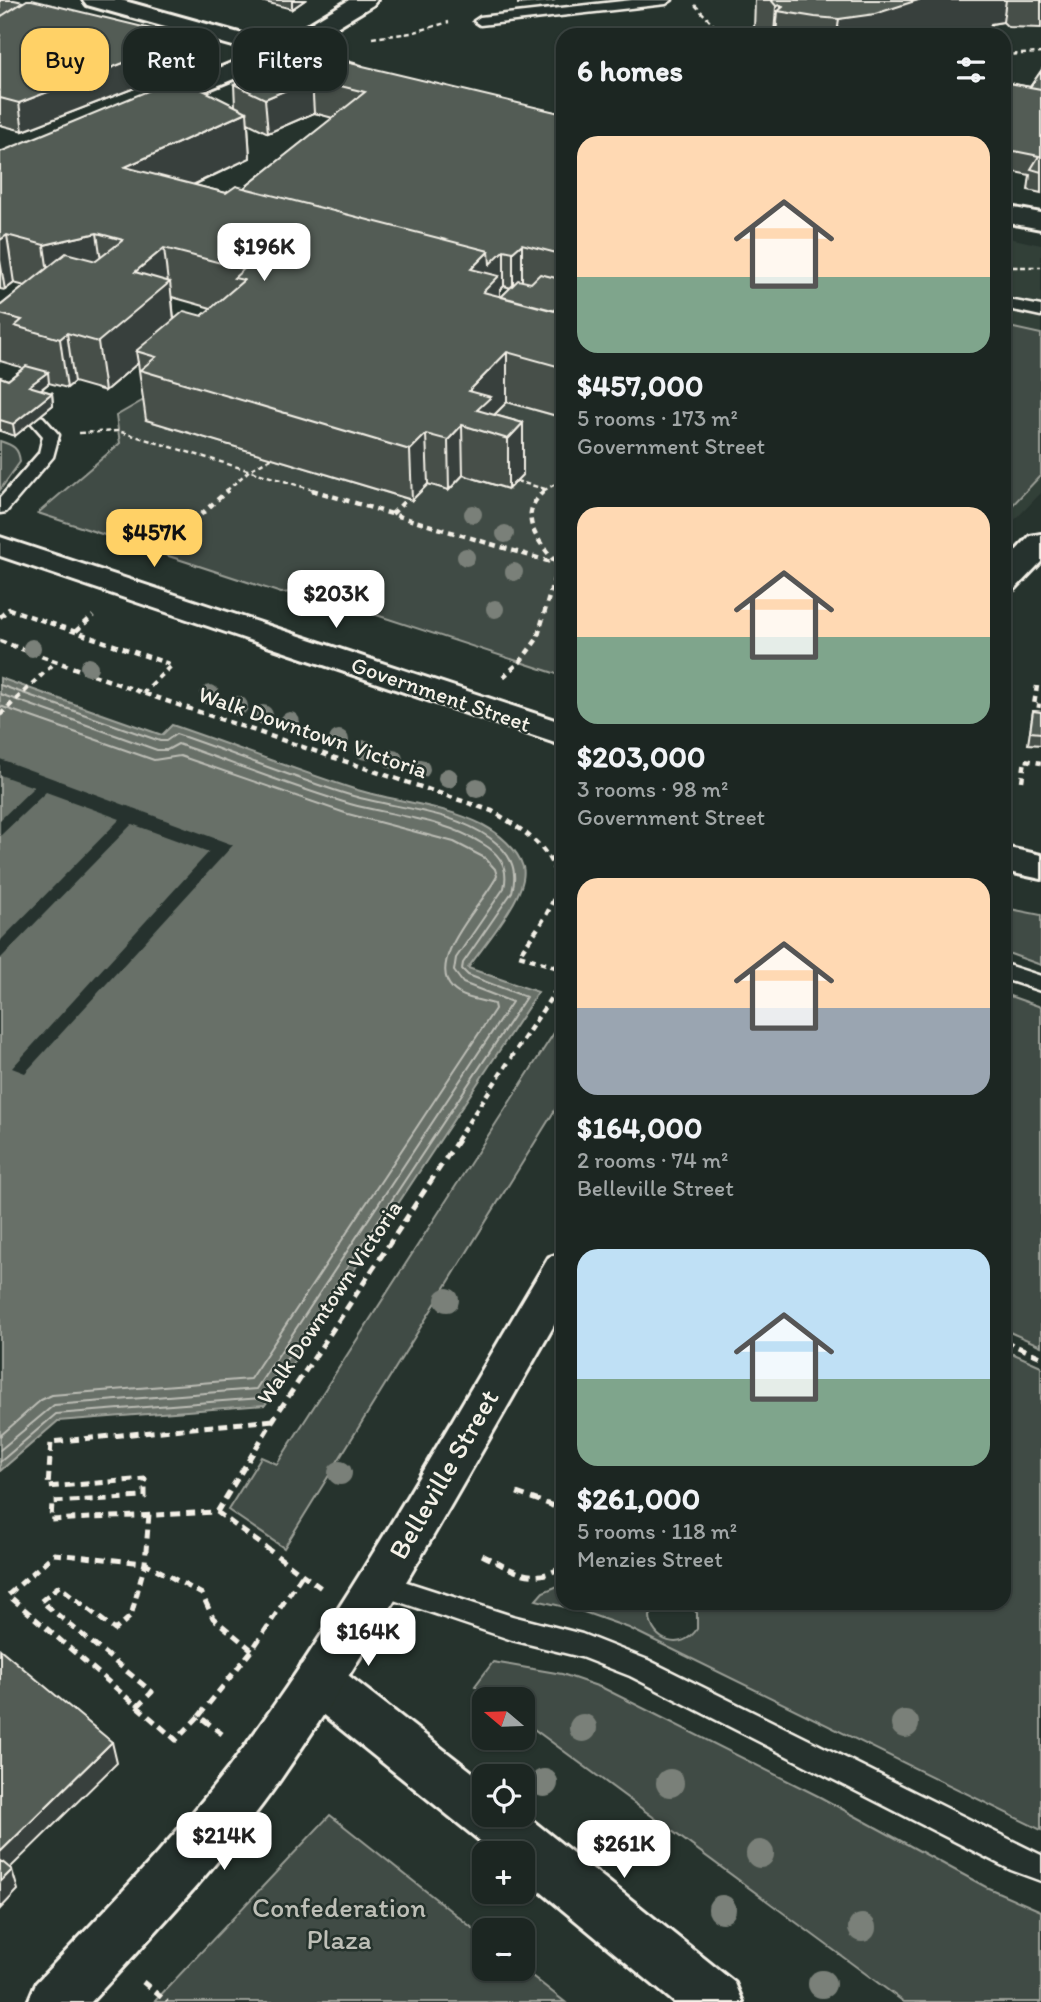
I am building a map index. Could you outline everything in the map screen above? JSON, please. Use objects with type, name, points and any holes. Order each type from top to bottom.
[{"type":"main road","points":[[95,0],[233,39]]},
{"type":"main road","points":[[319,28],[365,0]]},
{"type":"main road","points":[[347,70],[372,76]]},
{"type":"main road","points":[[130,113],[233,71]]},
{"type":"main road","points":[[1011,215],[1041,221]]},
{"type":"main road","points":[[1011,575],[1041,543]]},
{"type":"main road","name":"Government Street","points":[[0,546],[556,732]]},
{"type":"main road","points":[[1011,861],[1041,867]]},
{"type":"main road","name":"Belleville Street","points":[[55,2002],[189,1858],[261,1765],[369,1600],[556,1283]]},
{"type":"main road","points":[[318,1681],[472,1803]]},
{"type":"main road","points":[[502,1827],[716,2002]]},
{"type":"lane","points":[[480,21],[666,0]]},
{"type":"lane","points":[[1011,305],[1041,311]]},
{"type":"lane","points":[[0,508],[47,454],[51,436],[37,419]]},
{"type":"lane","points":[[1011,973],[1041,984]]},
{"type":"lane","points":[[369,1600],[512,1628],[582,1646],[639,1668],[1041,1868]]},
{"type":"path","points":[[690,0],[716,28]]},
{"type":"path","points":[[364,39],[411,33],[440,23],[480,21]]},
{"type":"path","points":[[1011,55],[1041,53]]},
{"type":"path","points":[[1011,267],[1041,267]]},
{"type":"path","points":[[51,436],[118,431],[251,469],[556,564]]},
{"type":"path","points":[[143,567],[251,469],[271,458]]},
{"type":"path","points":[[516,481],[545,489]]},
{"type":"path","points":[[556,483],[545,489],[535,500],[529,513],[530,526],[536,539],[556,561]]},
{"type":"path","points":[[392,514],[407,499]]},
{"type":"path","points":[[472,704],[520,662],[537,639],[556,581]]},
{"type":"path","points":[[0,617],[9,609],[20,612],[172,665],[144,693]]},
{"type":"path","points":[[76,632],[96,613]]},
{"type":"path","name":"Walk Downtown Victoria","points":[[0,641],[144,693],[492,811],[527,833],[548,855],[556,880],[555,894],[550,907],[519,955],[556,967]]},
{"type":"path","points":[[0,715],[56,661]]},
{"type":"path","points":[[1037,686],[1034,705],[1041,706]]},
{"type":"path","points":[[1023,781],[1025,760],[1041,763]]},
{"type":"path","name":"Walk Downtown Victoria","points":[[149,1514],[51,1520],[51,1502],[145,1497],[145,1479],[48,1487],[51,1441],[273,1420],[556,990]]},
{"type":"path","points":[[1011,1344],[1041,1357]]},
{"type":"path","points":[[216,1512],[273,1420]]},
{"type":"path","points":[[517,1493],[556,1508]]},
{"type":"path","points":[[137,1707],[152,1692],[41,1601],[59,1586],[116,1630],[131,1616],[145,1563],[149,1514],[216,1512],[302,1575],[369,1600]]},
{"type":"path","points":[[252,1650],[213,1618],[202,1594],[145,1563],[54,1553],[8,1595],[176,1740],[252,1650],[302,1575]]},
{"type":"path","points":[[482,1555],[525,1577],[547,1575],[556,1570]]},
{"type":"path","points":[[199,1716],[261,1765]]},
{"type":"shaded area","points":[[1011,238],[1041,245],[1041,493],[1011,524]]},
{"type":"green space","points":[[1011,327],[1041,334],[1041,475],[1011,507]]},
{"type":"green space","points":[[142,401],[162,406],[146,420],[412,500],[428,484],[449,490],[463,475],[508,489],[469,440],[507,402],[556,416],[556,674],[303,591],[281,593],[38,513],[120,443],[116,416]]},
{"type":"green space","points":[[0,441],[14,448],[20,462],[0,490]]},
{"type":"green space","points":[[1011,909],[1041,915],[1041,965],[1011,954]]},
{"type":"green space","points":[[1011,996],[1041,1007],[1041,1346],[1011,1333]]},
{"type":"green space","points":[[556,1030],[556,1108],[284,1548],[228,1510],[261,1457],[277,1464]]},
{"type":"green space","points":[[1011,1353],[1041,1366],[1041,1830],[629,1628],[577,1610],[654,1610],[650,1616],[656,1632],[661,1638],[676,1642],[691,1636],[697,1629],[697,1613],[694,1610],[1011,1610]]},
{"type":"green space","points":[[556,1587],[556,1605],[536,1600],[543,1592]]},
{"type":"green space","points":[[493,1662],[562,1674],[603,1688],[820,1797],[986,1887],[1041,1911],[1041,2002],[904,2002],[536,1731],[536,1687],[475,1686]]},
{"type":"green space","name":"Confederation Plaza","points":[[330,1815],[472,1928],[472,1981],[535,1981],[535,1978],[565,2002],[154,2002]]},
{"type":"water","points":[[0,678],[162,735],[172,725],[354,789],[436,808],[489,828],[517,854],[523,867],[523,878],[513,905],[468,968],[538,992],[265,1405],[58,1421],[0,1471]]},
{"type":"pier","points":[[0,759],[233,845],[25,1073],[12,1068],[209,852],[132,824],[0,959],[0,941],[120,819],[46,792],[0,836],[0,820],[34,787],[0,775]]},
{"type":"building","points":[[0,0],[14,0],[23,2],[0,17]]},
{"type":"building","points":[[27,0],[32,0],[147,28],[123,28],[123,63],[109,69],[109,28],[21,28],[21,91],[50,91],[19,103],[0,98],[0,17]]},
{"type":"building","points":[[771,0],[918,0],[875,14],[839,19],[778,11],[783,7],[776,6]]},
{"type":"building","points":[[347,62],[556,112],[556,253],[522,244],[513,252],[504,250],[490,264],[489,251],[244,188],[365,92],[347,88]]},
{"type":"building","points":[[1041,71],[1041,89],[1030,87]]},
{"type":"building","points":[[1011,83],[1041,89],[1041,172],[1031,169],[1039,156],[1011,150]]},
{"type":"building","points":[[148,91],[205,91],[247,112],[125,167],[226,193],[236,186],[489,251],[471,269],[499,276],[483,292],[556,311],[556,366],[507,352],[469,391],[491,397],[477,410],[523,423],[508,439],[462,425],[448,440],[426,434],[410,450],[140,370],[156,357],[136,351],[184,311],[202,316],[244,280],[234,278],[244,269],[164,248],[135,272],[170,282],[98,342],[67,333],[60,339],[15,326],[22,320],[0,314],[0,306],[66,253],[96,261],[123,240],[97,233],[44,245],[7,235],[0,240],[0,152]]},
{"type":"building","points":[[248,91],[284,91],[265,99]]},
{"type":"building","points":[[540,274],[556,278],[554,311],[501,297],[518,280],[531,283]]},
{"type":"building","points":[[26,366],[48,372],[29,386],[52,393],[13,424],[0,420],[0,377],[8,380]]},
{"type":"building","points":[[1033,711],[1041,712],[1041,733],[1030,732]]},
{"type":"building","points":[[0,1649],[112,1742],[0,1852]]},
{"type":"building","points":[[0,1860],[12,1870],[0,1882]]}]
